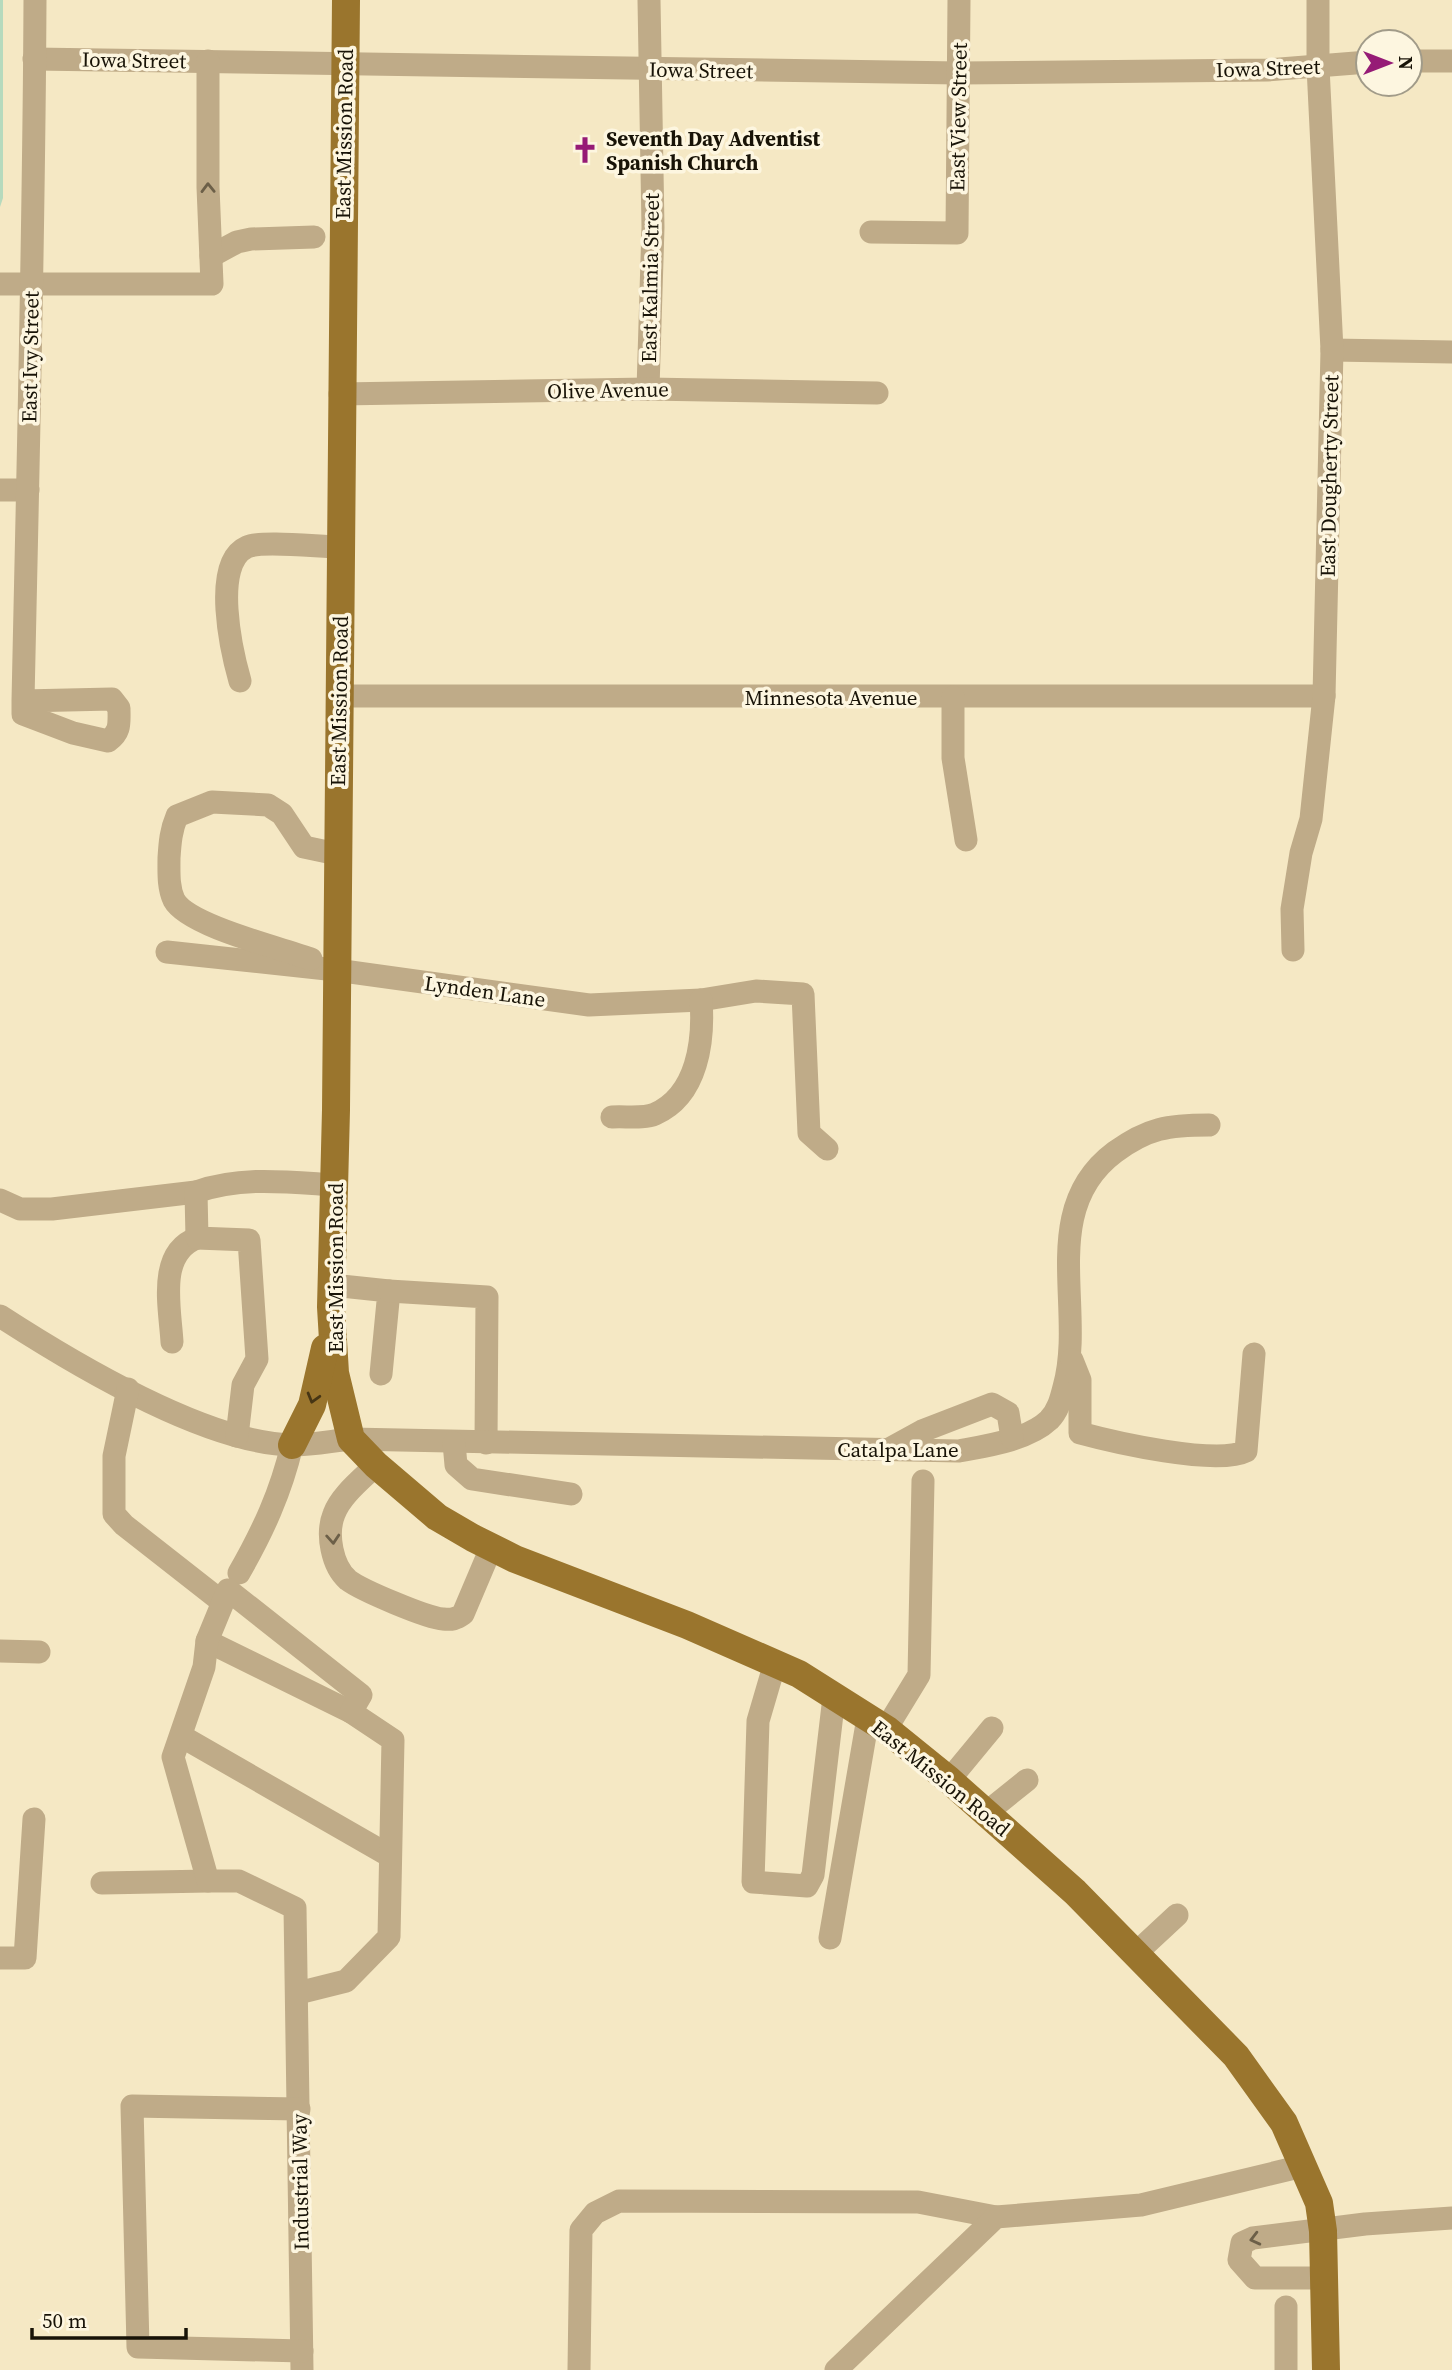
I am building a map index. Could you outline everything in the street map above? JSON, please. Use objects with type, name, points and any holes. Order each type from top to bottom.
[{"type":"main road","name":"East Mission Road","points":[[346,0],[331,1296],[335,1373],[351,1439],[376,1465],[437,1517],[491,1548],[687,1625],[799,1674],[877,1723],[949,1780],[1075,1892],[1236,2056],[1284,2123],[1319,2203],[1323,2231],[1326,2370]]},
{"type":"main road","points":[[292,1445],[312,1405],[331,1296]]},
{"type":"street","name":"East Ivy Street","points":[[23,707],[35,0]]},
{"type":"street","name":"East Kalmia Street","points":[[649,0],[653,227],[649,388]]},
{"type":"street","name":"East View Street","points":[[871,232],[957,233],[960,0]]},
{"type":"street","name":"East Dougherty Street","points":[[1293,950],[1292,909],[1301,853],[1311,819],[1324,696],[1332,349],[1318,67],[1318,0]]},
{"type":"street","name":"Iowa Street","points":[[34,59],[959,73],[1318,67],[1354,63]]},
{"type":"street","points":[[0,284],[212,284],[208,61]]},
{"type":"street","points":[[1424,61],[1452,61]]},
{"type":"street","points":[[211,256],[237,242],[251,239],[314,237]]},
{"type":"street","points":[[1332,349],[1452,352]]},
{"type":"street","name":"Olive Avenue","points":[[340,394],[649,388],[877,393]]},
{"type":"street","points":[[0,490],[28,490]]},
{"type":"street","points":[[240,681],[227,609],[229,569],[237,554],[253,545],[340,547]]},
{"type":"street","name":"Minnesota Avenue","points":[[339,696],[1324,696]]},
{"type":"street","points":[[954,697],[953,758],[966,839]]},
{"type":"street","points":[[336,966],[225,931],[190,915],[175,901],[168,878],[171,830],[177,816],[212,802],[268,805],[282,814],[304,847],[337,854]]},
{"type":"street","name":"Lynden Lane","points":[[167,952],[336,966],[589,1005],[701,1000],[756,990],[803,994],[809,1133],[827,1149]]},
{"type":"street","points":[[612,1117],[654,1115],[680,1094],[697,1059],[703,1033],[701,1000]]},
{"type":"street","name":"Catalpa Lane","points":[[0,1316],[70,1361],[185,1416],[237,1436],[292,1445],[351,1439],[959,1451],[998,1444],[1042,1425],[1058,1408],[1072,1360],[1067,1263],[1076,1202],[1096,1167],[1140,1134],[1171,1125],[1209,1125]]},
{"type":"street","points":[[0,1200],[20,1209],[52,1209],[196,1192],[216,1185],[266,1180],[334,1185]]},
{"type":"street","points":[[196,1192],[197,1237]]},
{"type":"street","points":[[172,1342],[169,1287],[173,1255],[184,1242],[197,1237],[248,1240],[257,1359],[243,1385],[237,1436]]},
{"type":"street","points":[[331,1296],[388,1291],[487,1297],[486,1443]]},
{"type":"street","points":[[381,1374],[388,1291]]},
{"type":"street","points":[[1072,1360],[1080,1380],[1080,1433],[1214,1456],[1238,1455],[1246,1451],[1254,1354]]},
{"type":"street","points":[[128,1389],[114,1456],[114,1514],[124,1525],[221,1601]]},
{"type":"street","points":[[889,1450],[922,1431],[992,1404],[1008,1413],[1012,1438]]},
{"type":"street","points":[[454,1443],[456,1465],[472,1479],[571,1494]]},
{"type":"street","points":[[239,1573],[266,1526],[283,1484],[292,1445]]},
{"type":"street","points":[[376,1465],[345,1497],[334,1514],[330,1535],[336,1564],[349,1580],[415,1611],[440,1619],[456,1619],[463,1614],[491,1548]]},
{"type":"street","points":[[830,1937],[877,1723],[919,1675],[923,1481]]},
{"type":"street","points":[[102,1883],[208,1881],[173,1757],[204,1667],[207,1641],[221,1601],[228,1590],[360,1695],[351,1712]]},
{"type":"street","points":[[207,1641],[351,1712],[393,1740],[388,1937],[345,1981],[298,1993]]},
{"type":"street","points":[[0,1651],[39,1652]]},
{"type":"street","points":[[775,1663],[758,1721],[753,1882],[807,1886],[813,1875],[834,1697]]},
{"type":"street","points":[[949,1780],[992,1728]]},
{"type":"street","points":[[181,1736],[390,1856]]},
{"type":"street","points":[[986,1813],[1027,1780]]},
{"type":"street","points":[[0,1958],[25,1958],[34,1819]]},
{"type":"street","name":"Industrial Way","points":[[208,1881],[239,1881],[295,1908],[302,2360]]},
{"type":"street","points":[[1135,1954],[1177,1914]]},
{"type":"street","points":[[299,2109],[132,2106],[138,2347],[302,2360]]},
{"type":"street","points":[[579,2370],[581,2230],[594,2213],[619,2201],[918,2202],[996,2217],[1141,2205],[1303,2166]]},
{"type":"street","points":[[836,2370],[996,2217]]},
{"type":"street","points":[[1324,2278],[1255,2278],[1239,2260],[1238,2252],[1242,2243],[1253,2238],[1365,2224],[1452,2218]]},
{"type":"street","points":[[1286,2307],[1286,2370]]},
{"type":"green space","points":[[0,0],[3,0],[3,198],[0,207]]},
{"type":"place","name":"Seventh Day Adventist Spanish Church","points":[[585,150]]}]
